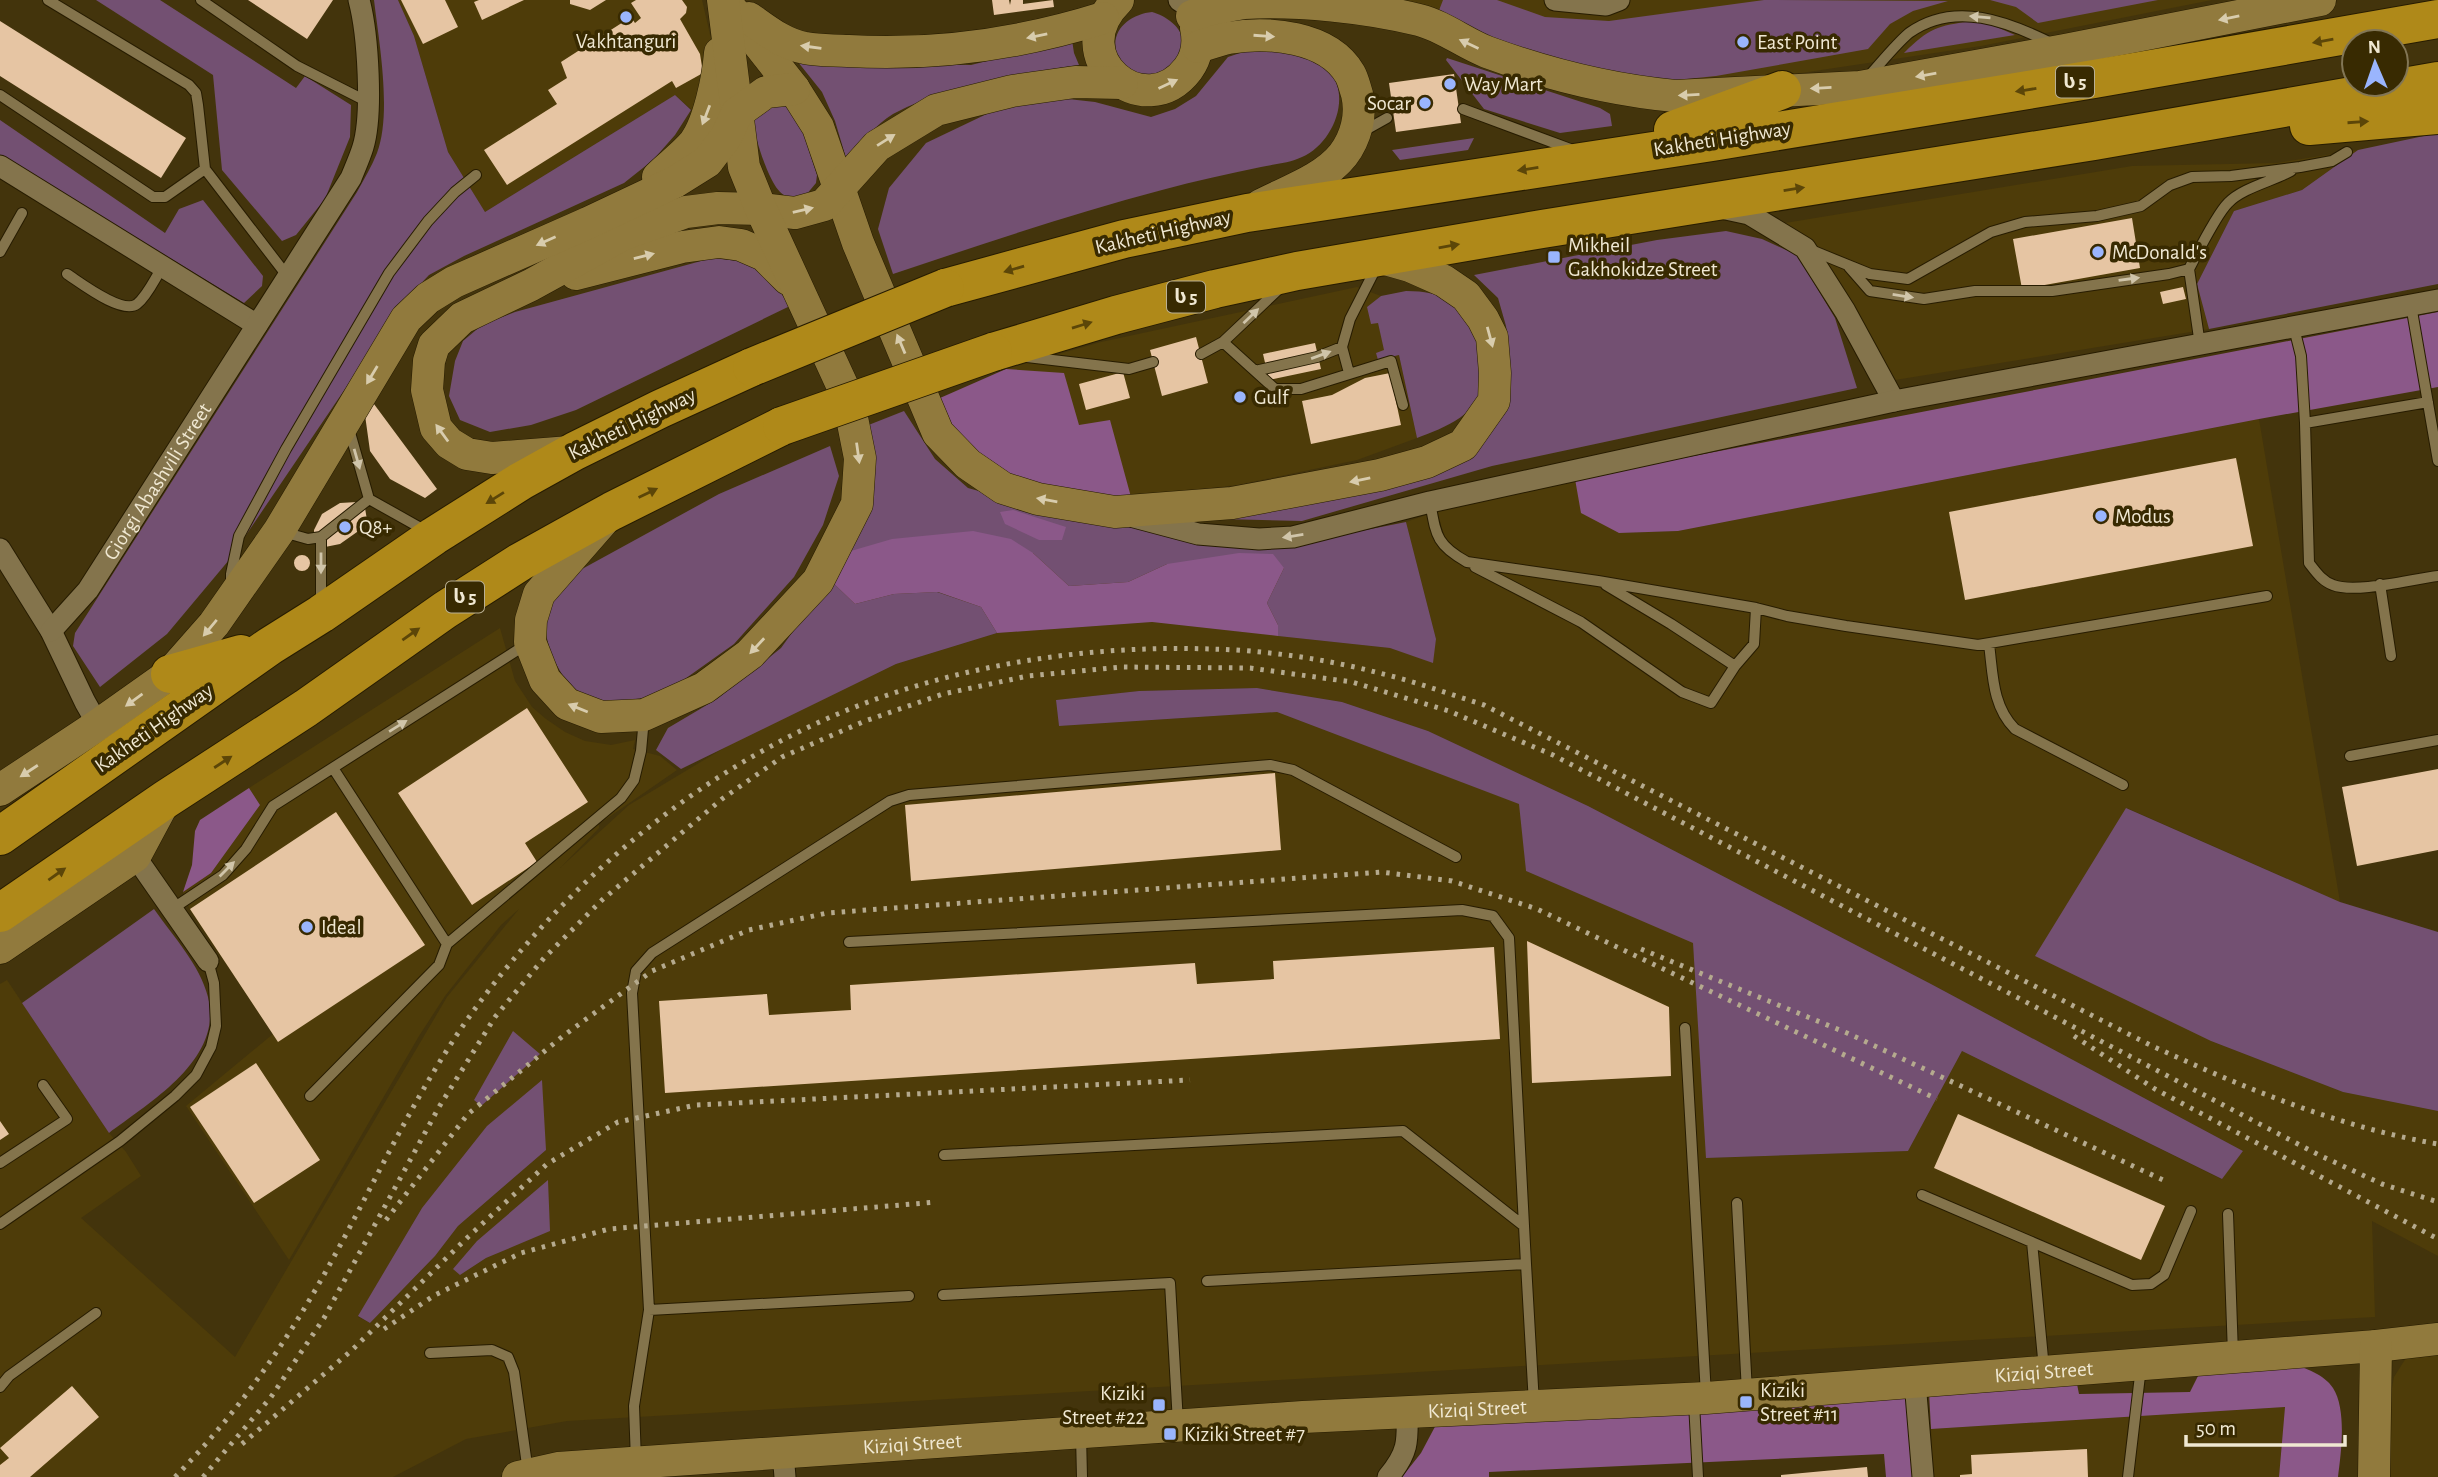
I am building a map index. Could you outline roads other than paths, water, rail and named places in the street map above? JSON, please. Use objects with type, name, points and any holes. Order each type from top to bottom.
[{"type":"highway","name":"Kakheti Highway","points":[[12,827],[270,646],[521,481],[660,409],[752,367],[945,288],[1124,239],[1247,213],[1712,142],[2213,60],[2438,19]]},
{"type":"highway","name":"ს 5","points":[[0,913],[166,799],[306,708],[445,610],[520,562],[612,511],[782,426],[993,352],[1115,315],[1297,271],[2094,141],[2438,81]]},
{"type":"highway","points":[[1595,158],[1782,90]]},
{"type":"highway","points":[[2094,141],[2438,116]]},
{"type":"highway","points":[[170,674],[270,646]]},
{"type":"main road","points":[[723,0],[778,38],[805,48],[881,53],[970,49],[1060,32],[1108,7]]},
{"type":"main road","points":[[723,0],[794,89],[818,127],[858,243],[938,433],[968,464],[1003,488],[1038,499],[1115,512],[1232,503],[1380,475],[1427,462],[1463,445],[1493,401],[1495,373],[1492,337],[1466,296],[1444,281],[1410,266],[1382,258]]},
{"type":"main road","points":[[612,511],[539,594],[531,620],[530,642],[545,680],[567,704],[601,717],[644,715],[704,688],[750,654],[818,580],[857,504],[860,458],[848,398],[744,167],[723,0]]},
{"type":"main road","points":[[608,213],[654,180],[695,142],[718,77],[723,0]]},
{"type":"main road","points":[[575,451],[492,458],[467,454],[449,443],[436,428],[426,390],[429,361],[434,345],[462,318],[531,285],[622,235],[686,212],[718,208],[795,213],[824,205],[837,187],[877,146],[936,110],[1012,91],[1075,82],[1122,83],[1137,89],[1154,90],[1169,85],[1183,76],[1193,63],[1198,47],[1197,31],[1182,4],[1324,4],[1419,20],[1472,46],[1512,61],[1644,93],[1675,96],[1860,87],[2320,0]]},
{"type":"main road","points":[[1108,7],[1098,42],[1101,58],[1110,72],[1122,83]]},
{"type":"main road","points":[[1198,47],[1226,38],[1248,35],[1301,41],[1334,55],[1351,74],[1359,117],[1353,138],[1343,154],[1331,166],[1247,213]]},
{"type":"main road","points":[[99,725],[170,674],[231,602],[279,531],[407,319],[428,298],[454,282],[675,182],[707,162],[726,137],[737,113],[766,92],[794,89]]},
{"type":"main road","points":[[531,285],[682,247],[719,242],[741,245],[764,255],[797,287]]},
{"type":"main road","name":"Kakheti Highway","points":[[0,790],[99,725]]},
{"type":"main road","name":"Kakheti Highway","points":[[12,827],[99,725]]},
{"type":"main road","points":[[0,948],[135,856],[166,799]]},
{"type":"main road","name":"Kiziqi Street","points":[[524,1475],[558,1468],[636,1463],[784,1465],[1082,1432],[1407,1412],[1700,1399],[2438,1339]]},
{"type":"main road","points":[[2374,1477],[2376,1346]]},
{"type":"street","name":"Giorgi Abashvili Street","points":[[51,631],[88,590],[351,178],[364,145],[369,102],[363,15],[359,0]]},
{"type":"street","points":[[1555,0],[1606,5],[1619,0]]},
{"type":"street","points":[[0,166],[257,326]]},
{"type":"street","points":[[1700,204],[1749,214],[1805,248],[1845,311],[1894,401]]},
{"type":"street","points":[[1115,512],[1198,534],[1259,539],[1293,537],[1430,502],[1894,401],[2438,300]]},
{"type":"street","points":[[0,549],[51,631],[99,725]]},
{"type":"street","points":[[135,856],[208,961]]},
{"type":"street","points":[[1915,1382],[1923,1477]]},
{"type":"street","points":[[1388,1477],[1401,1462],[1408,1444],[1407,1412]]},
{"type":"lane","points":[[48,0],[189,85],[196,93],[205,169],[288,277]]},
{"type":"lane","points":[[201,0],[297,66],[369,102]]},
{"type":"lane","points":[[1860,87],[1910,33],[1929,20],[1954,15],[1997,18],[2065,50]]},
{"type":"lane","points":[[0,95],[153,197],[164,197],[205,169]]},
{"type":"lane","points":[[1463,109],[1595,158]]},
{"type":"lane","points":[[1353,138],[1387,118]]},
{"type":"lane","points":[[1805,248],[1870,274],[1908,279],[1991,232],[2025,222],[2097,216],[2141,205],[2170,185],[2193,177],[2231,176],[2300,167],[2332,161],[2347,152]]},
{"type":"lane","points":[[2200,345],[2189,269],[2228,202],[2249,189],[2300,167]]},
{"type":"lane","points":[[231,602],[231,574],[239,536],[286,449],[389,273],[428,220],[455,192],[476,176]]},
{"type":"lane","points":[[0,252],[22,213]]},
{"type":"lane","points":[[1349,373],[1342,346],[1350,319],[1382,258]]},
{"type":"lane","points":[[1847,265],[1870,291],[1924,299],[1975,291],[2052,291],[2189,269]]},
{"type":"lane","points":[[67,274],[116,304],[126,307],[135,306],[163,266]]},
{"type":"lane","points":[[1201,354],[1223,342],[1297,271]]},
{"type":"lane","points":[[2411,305],[2438,461]]},
{"type":"lane","points":[[2294,328],[2301,356],[2309,563],[2320,577],[2347,589],[2438,576]]},
{"type":"lane","points":[[1223,342],[1275,390],[1301,389],[1391,360],[1404,405]]},
{"type":"lane","points":[[1255,371],[1317,357],[1342,346]]},
{"type":"lane","points":[[993,352],[1129,369],[1153,362]]},
{"type":"lane","points":[[2305,423],[2428,402]]},
{"type":"lane","points":[[346,419],[369,499],[434,536]]},
{"type":"lane","points":[[279,531],[308,538],[321,537],[369,499]]},
{"type":"lane","points":[[1430,502],[1436,533],[1447,552],[1581,622],[1682,692],[1711,703],[1735,666],[1754,644],[1756,608]]},
{"type":"lane","points":[[321,537],[321,614]]},
{"type":"lane","points":[[1467,562],[1598,581],[1846,626],[1978,645],[2267,596]]},
{"type":"lane","points":[[1598,581],[1735,666]]},
{"type":"lane","points":[[2380,584],[2391,656]]},
{"type":"lane","points":[[172,909],[223,875],[246,849],[273,806],[530,642]]},
{"type":"lane","points":[[1989,643],[1996,699],[2005,719],[2015,729],[2123,785]]},
{"type":"lane","points":[[310,1096],[439,965],[447,944],[621,798],[634,780],[641,751],[644,715]]},
{"type":"lane","points":[[2350,756],[2438,740]]},
{"type":"lane","points":[[636,1463],[634,1406],[649,1310],[632,1005],[636,971],[652,953],[890,801],[909,795],[1270,765],[1293,770],[1456,857]]},
{"type":"lane","points":[[333,768],[447,944]]},
{"type":"lane","points":[[849,942],[1462,909],[1493,916],[1509,938],[1534,1406]]},
{"type":"lane","points":[[0,1224],[120,1141],[196,1075],[211,1047],[216,1026],[214,983],[208,961]]},
{"type":"lane","points":[[1685,1028],[1700,1399],[1698,1477]]},
{"type":"lane","points":[[0,1163],[67,1119],[43,1085]]},
{"type":"lane","points":[[944,1155],[1403,1131],[1524,1226]]},
{"type":"lane","points":[[1922,1195],[2132,1285],[2151,1284],[2164,1275],[2191,1211]]},
{"type":"lane","points":[[1737,1203],[1747,1395]]},
{"type":"lane","points":[[2228,1214],[2233,1357]]},
{"type":"lane","points":[[2032,1242],[2044,1372]]},
{"type":"lane","points":[[1207,1281],[1526,1264]]},
{"type":"lane","points":[[943,1295],[1170,1283],[1178,1426]]},
{"type":"lane","points":[[649,1310],[909,1296]]},
{"type":"lane","points":[[0,1387],[9,1376],[96,1313]]},
{"type":"lane","points":[[430,1353],[492,1350],[508,1357],[514,1372],[524,1475]]},
{"type":"lane","points":[[2127,1477],[2141,1364]]},
{"type":"lane","points":[[1082,1432],[1082,1477]]},
{"type":"railway","points":[[175,1477],[228,1418],[290,1332],[326,1271],[429,1079],[477,1006],[556,912],[600,869],[647,828],[697,792],[749,758],[804,730],[902,690],[1032,660],[1121,650],[1231,650],[1273,653],[1359,668],[1484,705],[2150,1045],[2291,1104],[2364,1127],[2438,1144]]},
{"type":"railway","points":[[203,1477],[271,1397],[324,1318],[439,1107],[495,1017],[544,958],[602,900],[722,799],[782,757],[865,721],[943,694],[1028,676],[1121,667],[1250,668],[1352,682],[1449,711],[1553,755],[2319,1155],[2382,1184],[2438,1202]]},
{"type":"railway","points":[[386,1220],[468,1114],[563,1036],[652,971],[749,930],[827,913],[1381,872],[1452,881],[1537,909],[1937,1099]]},
{"type":"railway","points":[[1641,949],[1847,1033],[2163,1180]]},
{"type":"railway","points":[[2074,1036],[2155,1089],[2438,1239]]},
{"type":"railway","points":[[242,1444],[351,1351],[547,1164],[618,1122],[696,1105],[1190,1080]]},
{"type":"railway","points":[[384,1329],[435,1295],[521,1253],[609,1229],[937,1202]]},
{"type":"place","name":"Vakhtanguri","points":[[626,17]]},
{"type":"place","name":"East Point","points":[[1743,42]]},
{"type":"place","name":"Way Mart","points":[[1450,84]]},
{"type":"place","name":"Socar","points":[[1425,103]]},
{"type":"place","name":"McDonald's","points":[[2098,252]]},
{"type":"place","name":"Mikheil Gakhokidze Street","points":[[1554,257]]},
{"type":"place","name":"Gulf","points":[[1240,397]]},
{"type":"place","name":"Modus","points":[[2101,516]]},
{"type":"place","name":"Q8+","points":[[345,527]]},
{"type":"place","name":"Ideal","points":[[307,927]]},
{"type":"place","name":"Kiziki Street #11","points":[[1746,1402]]},
{"type":"place","name":"Kiziki Street #22","points":[[1159,1405]]},
{"type":"place","name":"Kiziki Street #7","points":[[1170,1434]]}]
